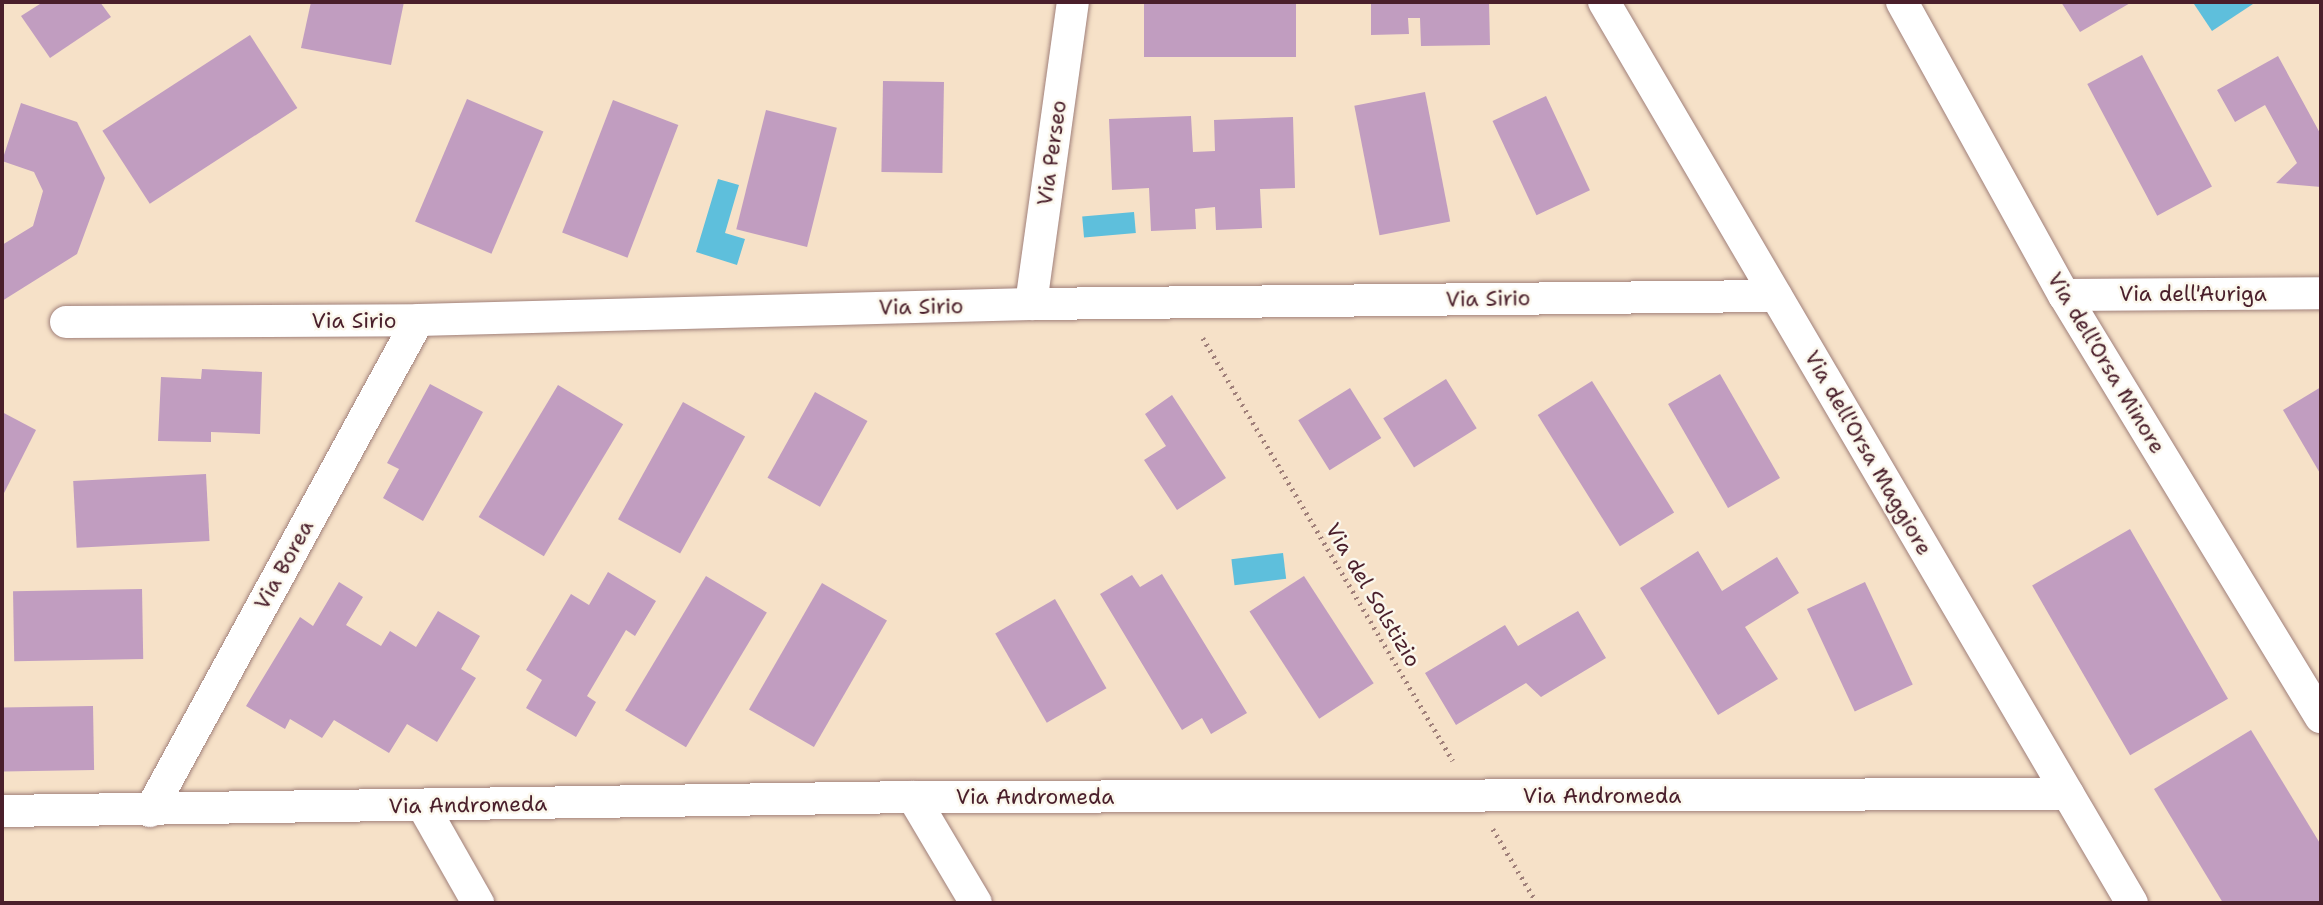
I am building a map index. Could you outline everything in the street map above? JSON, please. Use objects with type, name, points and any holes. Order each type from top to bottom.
[{"type":"street","name":"Via Perseo","points":[[1031,304],[1073,2]]},
{"type":"street","name":"Via dell'Orsa Maggiore","points":[[1604,2],[2132,903]]},
{"type":"street","name":"Via dell'Orsa Minore","points":[[1902,2],[2064,295],[2321,717]]},
{"type":"street","name":"Via dell'Auriga","points":[[2064,295],[2321,293]]},
{"type":"street","name":"Via Sirio","points":[[66,322],[418,320],[1031,304],[1776,296]]},
{"type":"street","name":"Via Borea","points":[[150,811],[418,320]]},
{"type":"street","name":"Via Andromeda","points":[[2,810],[150,811],[914,797],[2068,793]]},
{"type":"street","points":[[914,797],[976,903]]},
{"type":"street","points":[[424,806],[478,903]]},
{"type":"path","name":"Via del Solstizio","points":[[1182,303],[1537,903]]},
{"type":"water","points":[[2256,2],[2212,31],[2194,4]]},
{"type":"water","points":[[718,179],[739,185],[725,233],[745,239],[737,265],[696,252]]},
{"type":"water","points":[[1134,212],[1136,233],[1084,237],[1082,217]]},
{"type":"water","points":[[1283,553],[1286,579],[1235,585],[1231,559]]},
{"type":"building","points":[[43,2],[100,2],[111,17],[50,58],[21,16]]},
{"type":"building","points":[[311,2],[404,2],[391,65],[301,48]]},
{"type":"building","points":[[1144,2],[1296,2],[1296,57],[1144,57]]},
{"type":"building","points":[[1489,2],[1490,45],[1421,46],[1420,18],[1408,18],[1409,34],[1371,35],[1371,3]]},
{"type":"building","points":[[2061,2],[2132,2],[2080,32]]},
{"type":"building","points":[[250,35],[297,108],[150,204],[102,131]]},
{"type":"building","points":[[2142,55],[2212,187],[2157,216],[2087,84]]},
{"type":"building","points":[[2278,56],[2321,135],[2321,187],[2276,183],[2297,163],[2265,105],[2235,122],[2217,90]]},
{"type":"building","points":[[883,81],[944,82],[942,173],[881,172]]},
{"type":"building","points":[[1425,92],[1450,222],[1380,235],[1354,106]]},
{"type":"building","points":[[1546,96],[1590,190],[1536,215],[1493,121]]},
{"type":"building","points":[[467,99],[543,131],[491,254],[415,221]]},
{"type":"building","points":[[613,100],[678,125],[627,258],[562,233]]},
{"type":"building","points":[[21,103],[77,122],[105,178],[77,254],[2,301],[2,245],[33,226],[43,191],[34,172],[2,161]]},
{"type":"building","points":[[766,110],[837,128],[807,247],[736,229]]},
{"type":"building","points":[[1191,116],[1193,152],[1215,151],[1214,120],[1293,117],[1295,188],[1260,189],[1262,228],[1216,230],[1215,207],[1195,209],[1196,229],[1151,231],[1149,188],[1112,190],[1109,119]]},
{"type":"building","points":[[202,369],[262,372],[260,434],[211,432],[211,442],[158,441],[161,377],[201,379]]},
{"type":"building","points":[[1720,374],[1780,478],[1728,508],[1668,404]]},
{"type":"building","points":[[1446,379],[1477,428],[1414,467],[1383,418]]},
{"type":"building","points":[[1592,381],[1674,512],[1620,546],[1538,415]]},
{"type":"building","points":[[430,384],[483,412],[423,521],[383,498],[399,469],[387,463]]},
{"type":"building","points":[[558,385],[623,424],[544,556],[479,517]]},
{"type":"building","points":[[2321,387],[2321,475],[2283,410]]},
{"type":"building","points":[[1350,388],[1381,438],[1330,470],[1298,420]]},
{"type":"building","points":[[815,392],[867,421],[820,507],[767,478]]},
{"type":"building","points":[[1172,395],[1226,478],[1177,510],[1144,460],[1166,446],[1145,414]]},
{"type":"building","points":[[683,402],[745,436],[680,554],[618,519]]},
{"type":"building","points":[[2,412],[36,430],[2,497]]},
{"type":"building","points":[[206,474],[210,541],[77,548],[73,481]]},
{"type":"building","points":[[2130,529],[2228,699],[2130,755],[2032,586]]},
{"type":"building","points":[[1698,551],[1722,591],[1777,557],[1799,593],[1745,627],[1778,679],[1718,715],[1640,588]]},
{"type":"building","points":[[608,572],[656,601],[635,636],[626,630],[587,696],[596,702],[576,737],[526,708],[542,680],[526,670],[571,594],[589,605]]},
{"type":"building","points":[[1162,574],[1247,713],[1211,734],[1202,718],[1182,730],[1100,594],[1132,575],[1140,587]]},
{"type":"building","points":[[706,576],[767,613],[686,747],[625,711]]},
{"type":"building","points":[[1304,576],[1374,683],[1319,719],[1249,611]]},
{"type":"building","points":[[339,582],[363,597],[346,625],[381,646],[390,631],[416,647],[438,611],[480,636],[461,669],[476,678],[437,742],[407,724],[389,753],[334,720],[322,738],[290,719],[285,729],[246,706],[300,617],[313,626]]},
{"type":"building","points":[[1865,582],[1913,684],[1855,711],[1807,609]]},
{"type":"building","points":[[822,583],[887,620],[814,747],[749,709]]},
{"type":"building","points":[[142,589],[143,659],[14,661],[13,591]]},
{"type":"building","points":[[1055,599],[1106,688],[1047,723],[995,634]]},
{"type":"building","points":[[1578,611],[1606,658],[1541,697],[1526,683],[1456,725],[1425,673],[1505,625],[1518,646]]},
{"type":"building","points":[[93,706],[94,770],[3,772],[2,708]]},
{"type":"building","points":[[2251,730],[2321,845],[2321,903],[2223,903],[2154,789]]}]
